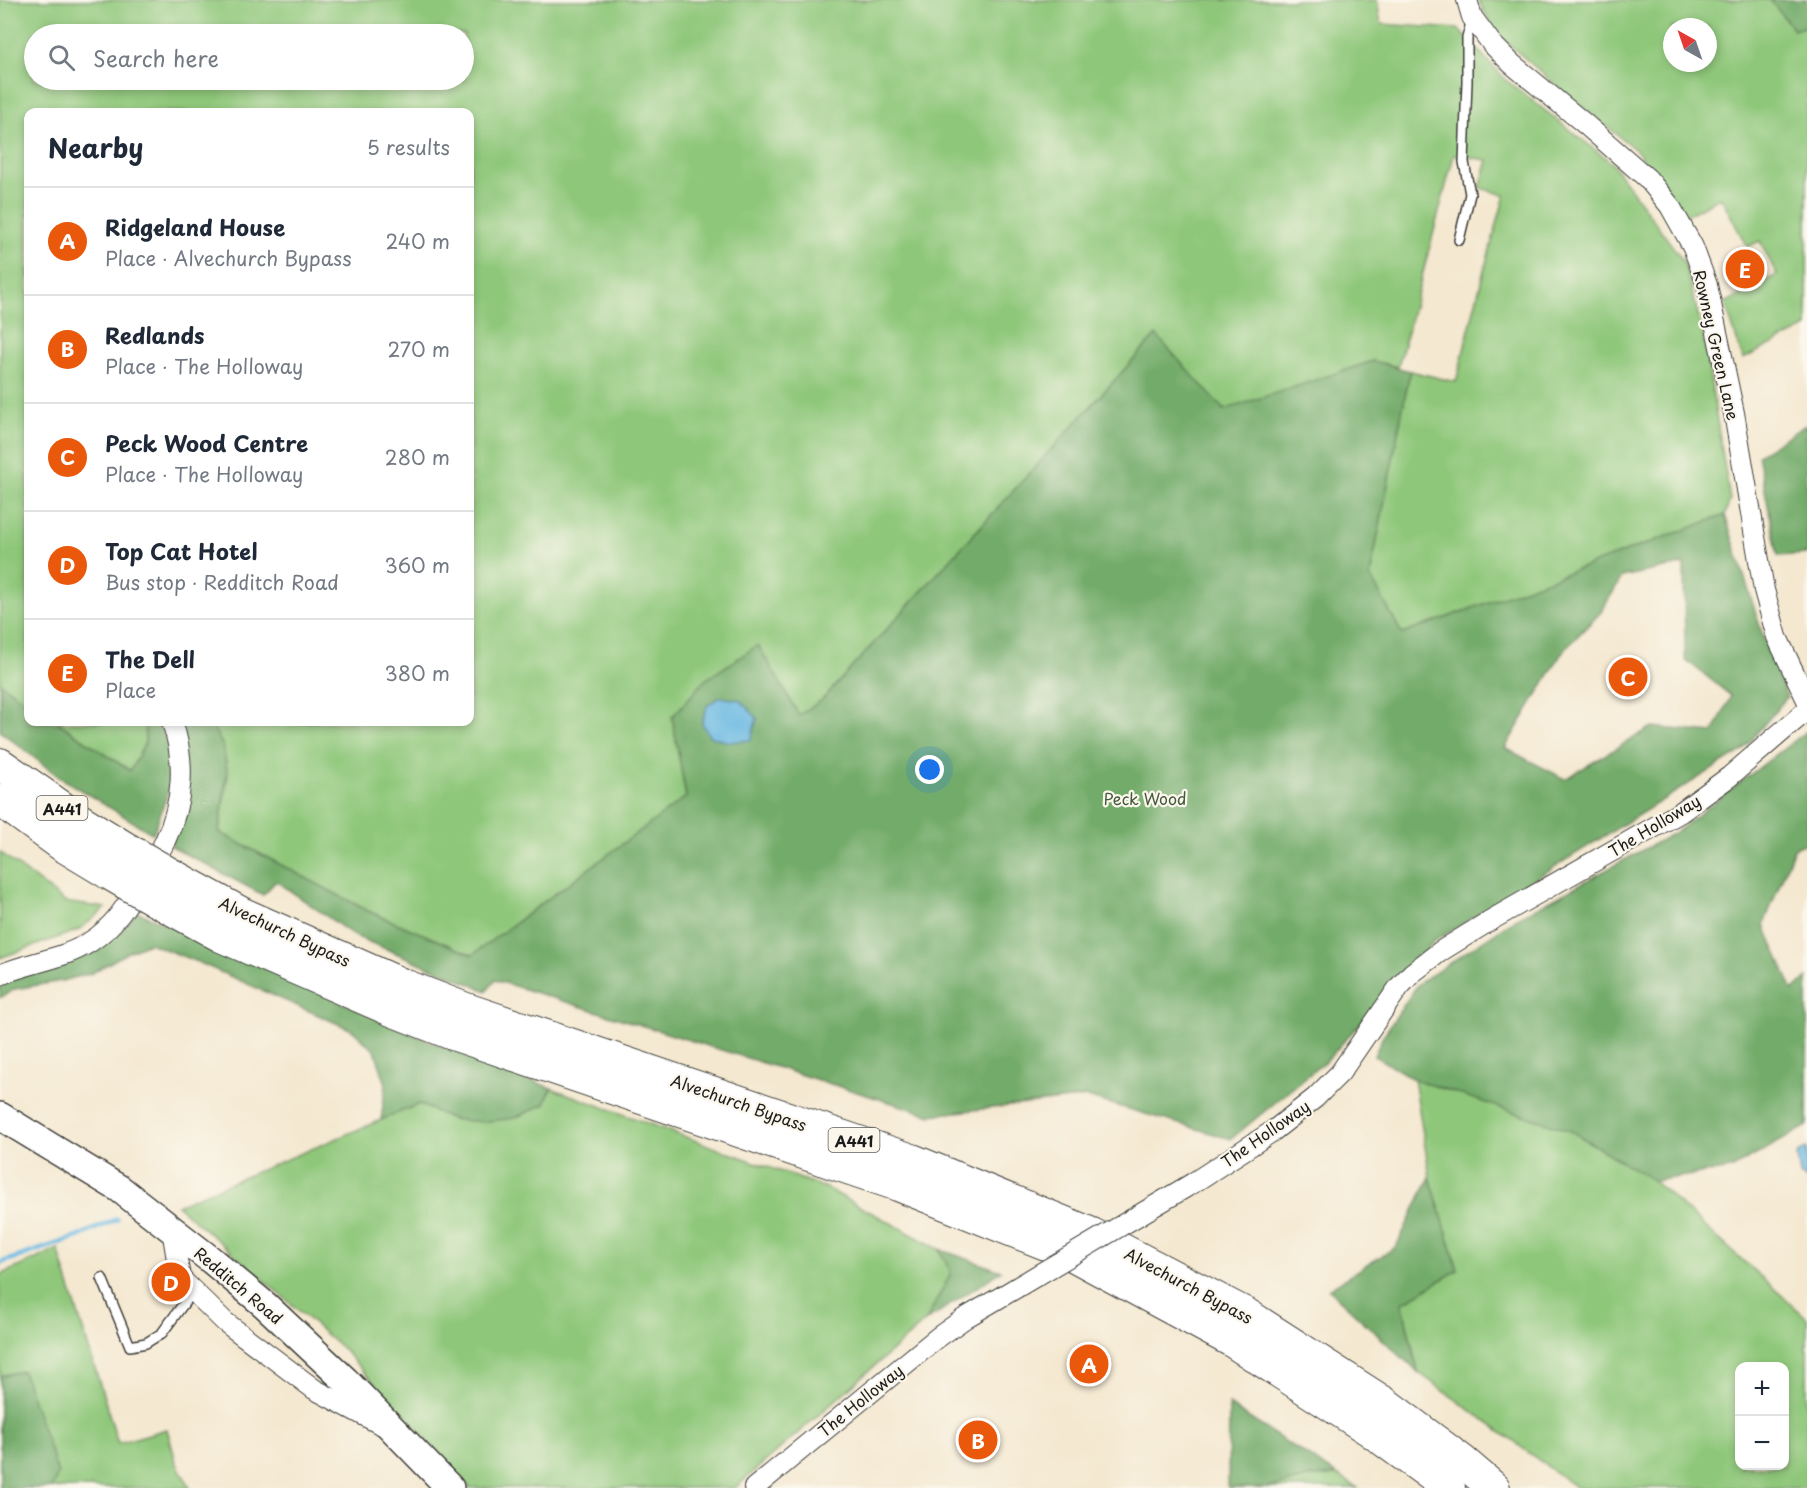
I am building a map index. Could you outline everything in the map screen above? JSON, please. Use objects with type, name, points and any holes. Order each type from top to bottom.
[{"type":"highway","name":"Alvechurch Bypass","points":[[0,764],[80,820],[127,849],[163,887],[221,936],[389,1010],[450,1033],[898,1185],[1071,1254],[1232,1341],[1371,1431],[1449,1488]]},
{"type":"highway","name":"Alvechurch Bypass","points":[[0,800],[62,845],[110,874],[163,887],[241,913],[401,984],[466,1009],[912,1160],[1092,1234],[1246,1314],[1386,1404],[1461,1460],[1494,1488]]},
{"type":"main road","name":"Redditch Road","points":[[0,1116],[120,1189],[265,1305],[345,1380],[450,1488]]},
{"type":"street","name":"Rowney Green Lane","points":[[1470,8],[1492,44],[1512,64],[1648,178],[1670,206],[1693,247],[1707,285],[1734,413],[1764,590],[1777,637],[1807,700]]},
{"type":"street","name":"The Holloway","points":[[754,1488],[937,1338],[965,1318],[1192,1183],[1273,1131],[1315,1098],[1340,1073],[1400,987],[1441,951],[1681,812],[1729,777],[1807,710]]},
{"type":"street","points":[[0,975],[27,964],[55,958],[90,942],[124,910],[165,841],[177,805],[181,784],[181,762],[178,739],[173,726]]},
{"type":"street","points":[[172,1229],[180,1278],[225,1322],[314,1389],[396,1432]]},
{"type":"lane","points":[[1460,240],[1470,194],[1464,162],[1467,38],[1470,8]]},
{"type":"lane","points":[[102,1278],[130,1346],[146,1344],[162,1333],[193,1290]]},
{"type":"green space","points":[[0,0],[1377,0],[1381,24],[1458,29],[1506,80],[1612,163],[1684,262],[1702,329],[1730,500],[1725,515],[1402,634],[1370,576],[1410,371],[1456,382],[1505,195],[1480,188],[1488,160],[1454,155],[1398,367],[1373,361],[1224,411],[1155,336],[822,700],[800,715],[672,717],[686,797],[472,955],[368,911],[219,832],[228,775],[223,746],[212,726],[474,726],[474,108],[24,108],[24,700],[0,683]]},
{"type":"green space","points":[[1478,0],[1770,0],[1794,30],[1807,26],[1807,327],[1743,359],[1725,303],[1777,275],[1760,241],[1747,247],[1721,197],[1685,216],[1637,151],[1496,33]]},
{"type":"green space","points":[[1770,0],[1807,0],[1807,26],[1794,30]]},
{"type":"green space","name":"Peck Wood","points":[[1156,335],[1224,410],[1373,361],[1410,371],[1370,576],[1402,634],[1725,515],[1767,649],[1787,697],[1742,751],[1433,942],[1329,1058],[1231,1139],[1087,1097],[931,1115],[495,980],[487,991],[355,936],[276,881],[263,895],[171,846],[179,726],[212,726],[223,746],[227,770],[219,832],[368,911],[472,955],[686,797],[672,717],[705,680],[758,645],[799,715],[822,700]],"holes":[[[1684,564],[1685,659],[1731,696],[1713,733],[1652,727],[1565,779],[1505,748],[1563,651],[1601,612],[1622,577]]]},
{"type":"green space","points":[[1807,424],[1807,554],[1778,556],[1758,455]]},
{"type":"green space","points":[[0,683],[24,700],[24,726],[63,726],[130,771],[145,743],[145,726],[160,726],[168,748],[171,784],[153,834],[59,777],[0,731]]},
{"type":"green space","points":[[63,726],[145,726],[145,743],[131,771]]},
{"type":"green space","points":[[1807,731],[1807,843],[1794,848],[1764,924],[1793,991],[1807,978],[1807,1126],[1731,1169],[1654,1181],[1571,1131],[1414,1079],[1374,1056],[1383,1036],[1418,984],[1514,920],[1674,833]]},
{"type":"green space","points":[[0,852],[65,902],[106,908],[79,930],[0,958]]},
{"type":"green space","points":[[138,912],[429,1041],[551,1088],[545,1104],[515,1118],[482,1122],[452,1119],[419,1104],[381,1120],[386,1084],[375,1051],[352,1030],[149,943],[128,952],[92,973],[15,989],[0,998],[0,984],[78,959],[110,939]]},
{"type":"green space","points":[[1414,1079],[1571,1131],[1654,1181],[1807,1318],[1807,1488],[1577,1488],[1418,1372],[1402,1303],[1458,1270],[1430,1177]]},
{"type":"green space","points":[[551,1088],[826,1188],[939,1249],[951,1273],[926,1321],[735,1488],[470,1488],[344,1350],[177,1205],[419,1104],[452,1119],[515,1118],[545,1104]]},
{"type":"green space","points":[[1430,1177],[1458,1270],[1402,1303],[1418,1372],[1328,1289],[1396,1247]]},
{"type":"green space","points":[[58,1249],[118,1443],[167,1429],[176,1462],[190,1488],[52,1488],[58,1473],[22,1371],[0,1376],[0,1275]]},
{"type":"green space","points":[[939,1249],[1001,1271],[926,1321],[951,1273]]},
{"type":"green space","points":[[23,1371],[58,1474],[52,1488],[0,1488],[0,1376]]},
{"type":"green space","points":[[1229,1405],[1337,1475],[1312,1477],[1267,1488],[1228,1488]]},
{"type":"green space","points":[[1337,1475],[1358,1488],[1267,1488],[1312,1477]]},
{"type":"water","points":[[720,697],[740,700],[757,718],[751,740],[729,742],[709,736],[702,723],[707,706]]},
{"type":"water","points":[[1807,1148],[1807,1180],[1800,1175],[1797,1155]]},
{"type":"waterway","points":[[0,1263],[77,1237],[117,1219]]},
{"type":"place","name":"The Dell","points":[[1745,269]]},
{"type":"place","name":"Peck Wood Centre","points":[[1628,677]]},
{"type":"place","name":"Top Cat Hotel","points":[[171,1282]]},
{"type":"place","name":"Ridgeland House","points":[[1089,1364]]},
{"type":"place","name":"Redlands","points":[[978,1440]]}]
